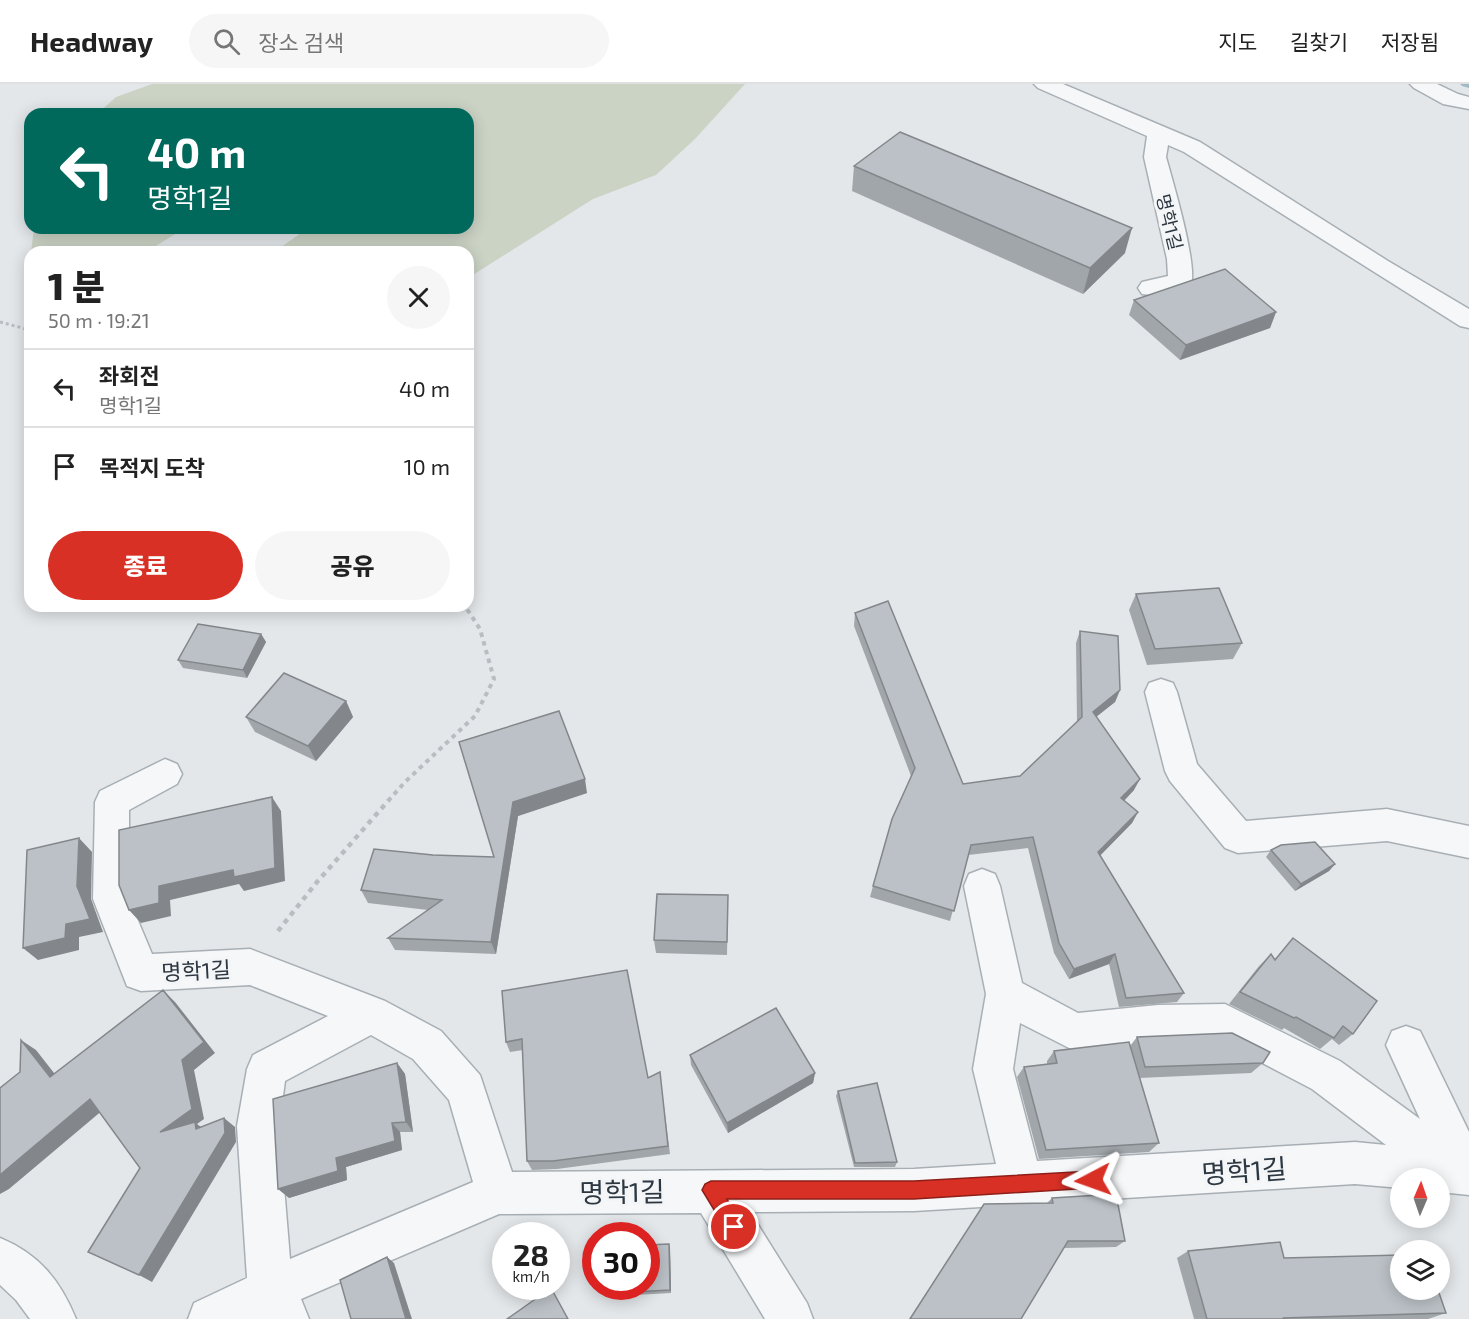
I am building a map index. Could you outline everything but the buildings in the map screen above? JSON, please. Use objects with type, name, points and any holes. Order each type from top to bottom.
[{"type":"street","points":[[1045,84],[1192,147],[1378,266],[1469,320]]},
{"type":"street","points":[[1421,84],[1451,99],[1469,103]]},
{"type":"street","name":"명학1길","points":[[1151,288],[1181,281],[1179,259],[1155,157],[1159,133]]},
{"type":"street","points":[[1161,692],[1182,771],[1238,837],[1387,825],[1469,842]]},
{"type":"street","name":"명학1길","points":[[165,774],[112,802],[111,899],[141,973],[250,967],[371,1014],[427,1045],[466,1089],[498,1193]]},
{"type":"street","points":[[982,886],[1005,994],[993,1069],[1022,1184]]},
{"type":"street","points":[[1005,994],[1075,1032],[1158,1024],[1226,1023],[1326,1075],[1401,1131],[1468,1173]]},
{"type":"street","points":[[279,1304],[258,1126],[267,1069],[371,1014]]},
{"type":"street","points":[[1406,1045],[1468,1173]]},
{"type":"street","name":"명학1길","points":[[210,1319],[279,1304],[498,1193],[914,1190],[1355,1163],[1468,1173]]},
{"type":"street","points":[[711,1190],[791,1319]]},
{"type":"street","points":[[0,1260],[15,1267],[50,1309],[54,1319]]},
{"type":"path","points":[[0,322],[24,328]]},
{"type":"path","points":[[250,967],[317,882],[405,782],[475,716],[494,679],[480,629],[469,612]]},
{"type":"shaded area","points":[[152,84],[745,84],[695,139],[656,175],[593,199],[474,274],[474,246],[282,246],[300,234],[474,234],[474,108],[104,108],[116,97]]},
{"type":"shaded area","points":[[33,234],[175,234],[156,246],[32,246]]},
{"type":"waterway","points":[[1465,84],[1469,85]]},
{"type":"route","points":[[734,1227],[711,1190],[914,1190],[1093,1180]]}]
